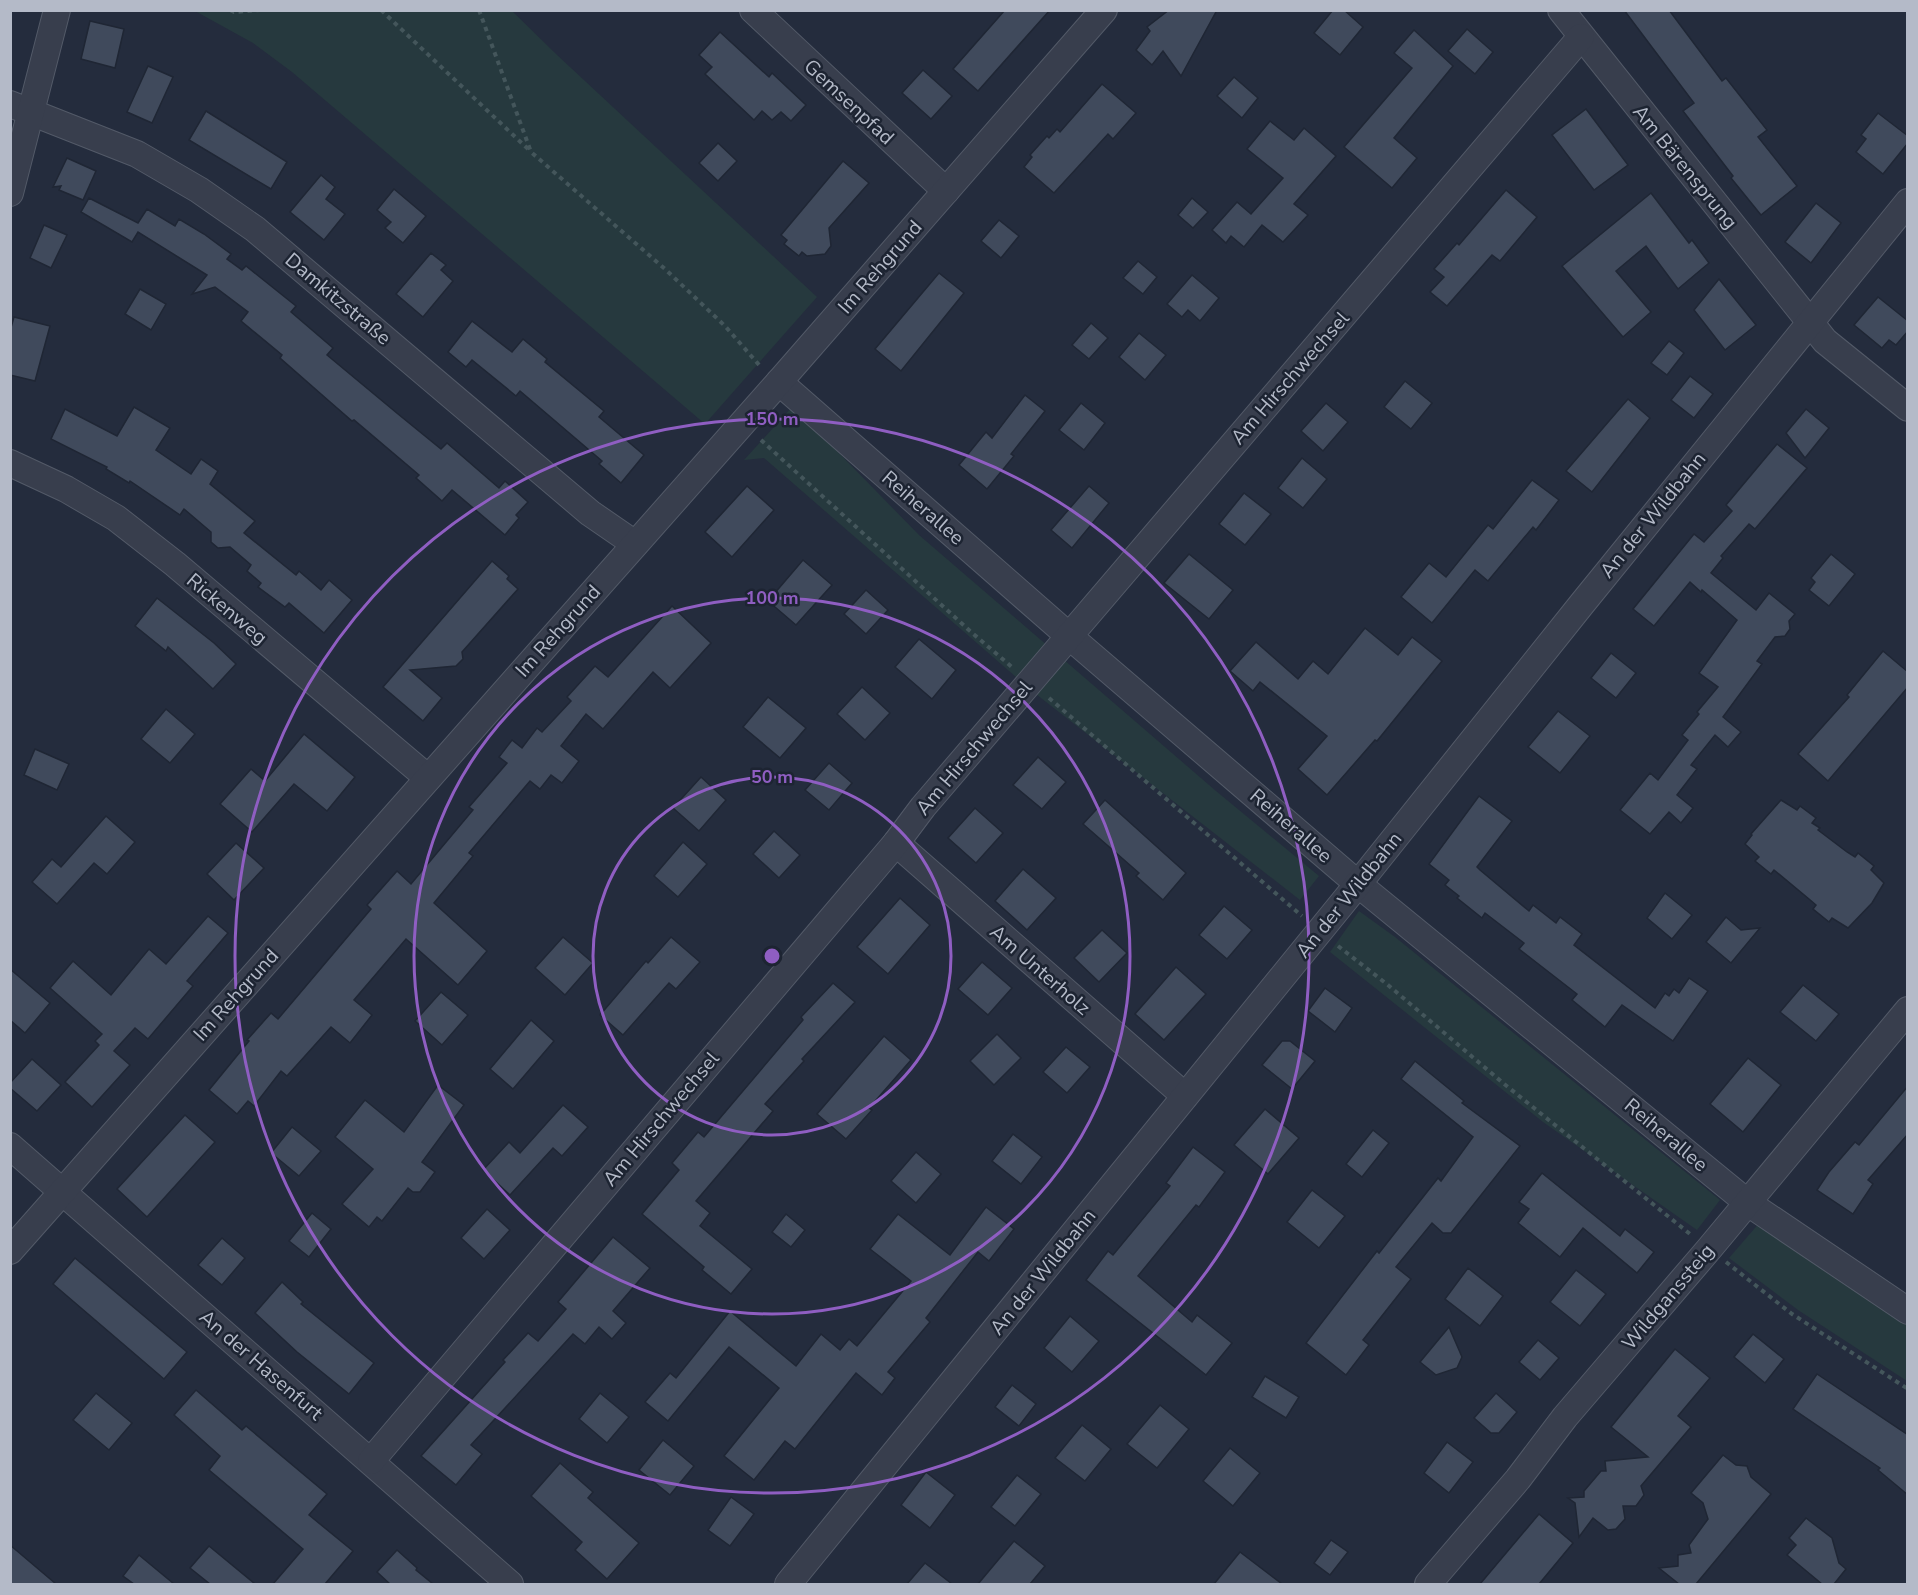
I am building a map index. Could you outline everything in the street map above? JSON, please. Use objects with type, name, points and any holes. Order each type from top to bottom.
[{"type":"street","points":[[10,193],[21,108],[57,10]]},
{"type":"street","name":"Gemsenpfad","points":[[753,10],[946,191]]},
{"type":"street","name":"Im Rehgrund","points":[[10,1251],[779,382],[1104,10]]},
{"type":"street","name":"Am Bärensprung","points":[[1561,10],[1809,323],[1825,341],[1908,408]]},
{"type":"street","name":"Am Hirschwechsel","points":[[371,1461],[896,843],[923,807],[1581,37]]},
{"type":"street","name":"Damkitzstraße","points":[[21,108],[137,154],[199,190],[255,229],[590,513],[635,544]]},
{"type":"street","name":"An der Wildbahn","points":[[788,1584],[994,1334],[1908,202]]},
{"type":"street","name":"Reiherallee","points":[[779,382],[1069,636],[1358,884],[1748,1203],[1908,1311]]},
{"type":"street","name":"Rickenweg","points":[[10,463],[66,489],[116,518],[175,564],[428,778]]},
{"type":"street","name":"Am Unterholz","points":[[896,843],[1185,1096]]},
{"type":"street","name":"Wildganssteig","points":[[1428,1584],[1908,1010]]},
{"type":"street","name":"An der Hasenfurt","points":[[10,1146],[510,1584]]},
{"type":"path","points":[[230,10],[260,10]]},
{"type":"path","points":[[381,10],[531,152],[665,269],[725,326],[759,365],[779,382]]},
{"type":"path","points":[[479,10],[531,152]]},
{"type":"green space","points":[[195,11],[512,11],[817,297],[705,424],[292,72],[253,43]]},
{"type":"green space","points":[[793,406],[919,535],[1216,791],[1319,876],[1300,900],[1032,691],[764,458],[744,460]]},
{"type":"green space","points":[[1359,911],[1395,937],[1720,1200],[1697,1230],[1543,1122],[1330,952]]},
{"type":"green space","points":[[1761,1221],[1907,1324],[1907,1381],[1798,1310],[1729,1258]]},
{"type":"building","points":[[1005,10],[1050,10],[978,91],[953,69]]},
{"type":"building","points":[[1169,10],[1217,10],[1181,76],[1163,51],[1152,65],[1136,50],[1150,31],[1147,27]]},
{"type":"building","points":[[1333,10],[1344,10],[1363,27],[1340,55],[1314,33]]},
{"type":"building","points":[[1624,10],[1669,10],[1722,81],[1726,78],[1767,130],[1758,137],[1797,186],[1761,215],[1731,178],[1733,176],[1683,111],[1694,103]]},
{"type":"building","points":[[90,21],[124,29],[115,68],[81,59]]},
{"type":"building","points":[[1467,29],[1493,52],[1475,74],[1448,51]]},
{"type":"building","points":[[1414,30],[1453,66],[1394,138],[1417,158],[1392,188],[1344,147],[1412,68],[1394,53]]},
{"type":"building","points":[[720,32],[769,77],[772,73],[806,105],[791,121],[781,112],[772,120],[762,111],[754,120],[705,74],[712,67],[699,55]]},
{"type":"building","points":[[148,66],[173,77],[152,123],[127,112]]},
{"type":"building","points":[[923,70],[952,96],[931,119],[902,93]]},
{"type":"building","points":[[1234,77],[1258,98],[1242,118],[1217,96]]},
{"type":"building","points":[[1102,84],[1136,113],[1113,139],[1108,134],[1054,193],[1024,167],[1032,157],[1030,155],[1047,136],[1049,138],[1057,129],[1060,132]]},
{"type":"building","points":[[1586,109],[1628,165],[1594,190],[1552,135]]},
{"type":"building","points":[[206,111],[287,162],[271,189],[189,140]]},
{"type":"building","points":[[1878,113],[1908,136],[1908,143],[1883,174],[1856,152],[1866,139],[1861,135]]},
{"type":"building","points":[[1270,121],[1294,140],[1304,128],[1336,156],[1294,204],[1308,215],[1283,242],[1262,225],[1244,247],[1231,236],[1226,243],[1212,230],[1237,202],[1251,214],[1283,178],[1247,149]]},
{"type":"building","points":[[718,143],[737,161],[718,181],[699,163]]},
{"type":"building","points":[[67,158],[96,171],[83,200],[59,190],[61,186],[53,187]]},
{"type":"building","points":[[843,161],[869,183],[829,228],[831,246],[825,254],[807,256],[802,252],[799,256],[784,244],[787,240],[781,235]]},
{"type":"building","points":[[321,175],[335,187],[326,199],[345,214],[324,240],[290,212]]},
{"type":"building","points":[[394,189],[426,216],[403,243],[385,228],[391,222],[377,210]]},
{"type":"building","points":[[1506,190],[1537,217],[1500,261],[1492,255],[1447,306],[1430,292],[1444,277],[1434,269],[1457,243],[1459,245]]},
{"type":"building","points":[[1651,193],[1689,243],[1692,240],[1709,263],[1678,289],[1646,246],[1616,271],[1651,312],[1623,337],[1562,266]]},
{"type":"building","points":[[89,198],[138,223],[147,209],[175,226],[179,219],[231,254],[227,259],[242,270],[246,266],[296,306],[291,312],[333,348],[327,355],[441,449],[447,443],[499,488],[505,481],[528,502],[516,515],[519,518],[505,535],[452,490],[442,501],[416,478],[419,475],[354,420],[352,421],[280,358],[282,355],[241,321],[248,312],[215,287],[192,294],[207,275],[138,232],[132,242],[81,212]]},
{"type":"building","points":[[1192,198],[1208,212],[1193,228],[1178,215]]},
{"type":"building","points":[[1816,203],[1841,223],[1811,263],[1785,242]]},
{"type":"building","points":[[999,220],[1019,236],[1001,258],[981,241]]},
{"type":"building","points":[[44,225],[67,235],[51,268],[30,258]]},
{"type":"building","points":[[431,253],[446,265],[441,270],[453,281],[423,317],[396,294]]},
{"type":"building","points":[[1138,261],[1157,277],[1143,294],[1123,278]]},
{"type":"building","points":[[939,273],[964,293],[901,371],[875,349]]},
{"type":"building","points":[[1192,275],[1219,298],[1200,321],[1188,310],[1182,317],[1167,304]]},
{"type":"building","points":[[1719,279],[1756,325],[1725,350],[1694,310]]},
{"type":"building","points":[[140,289],[166,304],[151,330],[125,314]]},
{"type":"building","points":[[1878,297],[1908,321],[1908,331],[1896,345],[1889,340],[1882,348],[1854,325]]},
{"type":"building","points":[[14,317],[50,326],[35,381],[10,375],[10,331]]},
{"type":"building","points":[[472,321],[512,352],[523,339],[547,359],[545,362],[604,411],[599,417],[644,455],[621,483],[599,464],[602,461],[520,391],[516,396],[472,360],[466,367],[448,352]]},
{"type":"building","points":[[1091,323],[1108,338],[1089,359],[1072,345]]},
{"type":"building","points":[[1139,333],[1166,355],[1145,380],[1119,357]]},
{"type":"building","points":[[1669,341],[1684,353],[1667,375],[1651,363]]},
{"type":"building","points":[[1690,376],[1713,394],[1694,418],[1671,400]]},
{"type":"building","points":[[1405,381],[1432,403],[1411,429],[1384,407]]},
{"type":"building","points":[[1025,395],[1045,411],[1011,454],[1014,456],[987,489],[959,465],[986,432],[992,438]]},
{"type":"building","points":[[1628,399],[1650,418],[1592,492],[1566,471]]},
{"type":"building","points":[[1081,403],[1105,423],[1084,450],[1059,430]]},
{"type":"building","points":[[1326,403],[1348,422],[1323,451],[1301,431]]},
{"type":"building","points":[[134,407],[170,428],[156,450],[191,474],[201,459],[218,471],[210,484],[255,521],[244,533],[296,575],[299,571],[321,590],[329,580],[352,600],[324,633],[289,603],[285,607],[258,587],[261,583],[247,571],[251,565],[230,547],[218,548],[211,542],[211,532],[184,509],[180,515],[130,481],[129,483],[106,469],[107,467],[51,439],[65,409],[117,436]]},
{"type":"building","points":[[1806,409],[1829,428],[1805,458],[1786,433]]},
{"type":"building","points":[[1777,444],[1807,468],[1755,529],[1749,524],[1721,556],[1723,558],[1711,573],[1756,610],[1769,593],[1795,614],[1789,621],[1790,629],[1785,636],[1775,637],[1757,661],[1762,664],[1723,717],[1741,732],[1728,747],[1715,735],[1691,765],[1697,769],[1677,795],[1693,808],[1681,823],[1669,812],[1650,834],[1620,810],[1650,773],[1658,780],[1688,740],[1682,735],[1718,687],[1699,673],[1737,620],[1690,582],[1654,626],[1633,609],[1694,534],[1704,542],[1732,511],[1726,505]]},
{"type":"building","points":[[1302,458],[1327,479],[1303,508],[1278,488]]},
{"type":"building","points":[[1532,480],[1559,500],[1536,530],[1533,527],[1488,581],[1475,570],[1432,623],[1401,597],[1429,563],[1446,577],[1488,525],[1493,529]]},
{"type":"building","points":[[747,486],[774,510],[732,557],[705,532]]},
{"type":"building","points":[[1089,486],[1109,503],[1072,548],[1051,530]]},
{"type":"building","points":[[1244,493],[1271,514],[1245,545],[1219,524]]},
{"type":"building","points":[[1189,554],[1233,590],[1209,619],[1164,583]]},
{"type":"building","points":[[1831,554],[1855,574],[1829,606],[1809,590],[1815,582],[1811,578]]},
{"type":"building","points":[[803,560],[832,585],[796,625],[768,601]]},
{"type":"building","points":[[492,561],[509,576],[507,579],[518,589],[462,652],[463,659],[456,666],[410,670],[442,698],[423,721],[383,687]]},
{"type":"building","points":[[866,590],[888,610],[866,634],[844,614]]},
{"type":"building","points":[[157,598],[214,643],[236,664],[213,689],[168,647],[166,651],[135,626]]},
{"type":"building","points":[[672,606],[711,643],[670,688],[653,672],[603,729],[586,714],[561,746],[579,761],[562,783],[551,775],[540,789],[530,781],[469,853],[473,856],[434,903],[487,951],[458,985],[406,939],[354,1000],[372,1015],[350,1043],[331,1027],[287,1076],[281,1071],[254,1106],[248,1101],[237,1114],[209,1090],[271,1013],[278,1019],[371,909],[367,905],[397,871],[411,884],[473,810],[469,807],[507,763],[499,757],[512,740],[522,748],[537,728],[542,732],[571,701],[567,697],[595,666],[608,677]]},
{"type":"building","points":[[1365,628],[1398,655],[1412,637],[1442,661],[1377,741],[1375,740],[1327,795],[1298,769],[1327,736],[1260,682],[1253,691],[1230,671],[1256,642],[1298,679],[1313,661],[1328,674]]},
{"type":"building","points":[[919,639],[956,670],[932,699],[895,667]]},
{"type":"building","points":[[1883,651],[1908,672],[1908,687],[1828,781],[1798,754],[1849,697],[1847,695]]},
{"type":"building","points":[[1611,653],[1636,673],[1616,698],[1591,678]]},
{"type":"building","points":[[862,687],[890,713],[865,740],[837,714]]},
{"type":"building","points":[[768,697],[806,728],[780,758],[743,727]]},
{"type":"building","points":[[166,709],[195,734],[170,763],[141,739]]},
{"type":"building","points":[[1558,711],[1590,736],[1560,773],[1528,747]]},
{"type":"building","points":[[304,734],[355,777],[327,811],[294,784],[252,832],[220,804],[251,769],[265,781]]},
{"type":"building","points":[[35,749],[69,764],[57,790],[24,775]]},
{"type":"building","points":[[1038,757],[1066,782],[1042,809],[1013,785]]},
{"type":"building","points":[[829,763],[852,783],[829,810],[805,790]]},
{"type":"building","points":[[701,777],[726,800],[699,831],[673,808]]},
{"type":"building","points":[[1479,796],[1512,821],[1477,867],[1480,870],[1529,911],[1533,905],[1556,923],[1560,917],[1582,934],[1574,945],[1655,1008],[1665,993],[1669,996],[1674,989],[1679,993],[1689,978],[1708,991],[1673,1041],[1622,1005],[1605,1027],[1572,1000],[1577,994],[1519,949],[1524,943],[1485,913],[1482,918],[1445,885],[1449,880],[1429,864]]},
{"type":"building","points":[[1105,800],[1186,873],[1163,900],[1136,876],[1139,873],[1083,824]]},
{"type":"building","points":[[1781,800],[1797,810],[1800,806],[1816,818],[1812,823],[1820,828],[1818,830],[1855,857],[1858,853],[1874,866],[1871,870],[1884,883],[1872,903],[1848,928],[1832,918],[1829,922],[1813,909],[1816,905],[1774,870],[1771,874],[1755,861],[1759,857],[1745,844]]},
{"type":"building","points":[[975,808],[1003,833],[976,863],[948,838]]},
{"type":"building","points":[[106,816],[135,842],[107,874],[94,863],[57,904],[32,882],[52,859],[61,867]]},
{"type":"building","points":[[774,831],[800,855],[779,878],[753,854]]},
{"type":"building","points":[[683,842],[707,864],[678,897],[654,876]]},
{"type":"building","points":[[236,843],[264,868],[234,900],[207,874]]},
{"type":"building","points":[[1023,869],[1056,898],[1027,930],[995,901]]},
{"type":"building","points":[[1665,893],[1692,915],[1672,939],[1647,918]]},
{"type":"building","points":[[900,898],[930,925],[888,974],[857,947]]},
{"type":"building","points":[[1224,906],[1252,930],[1227,959],[1199,935]]},
{"type":"building","points":[[208,916],[228,933],[187,981],[193,986],[148,1039],[135,1028],[114,1051],[130,1065],[92,1107],[65,1082],[99,1045],[95,1041],[102,1034],[50,988],[73,961],[111,995],[149,949],[166,964]]},
{"type":"building","points":[[1726,917],[1741,930],[1760,928],[1731,963],[1706,942]]},
{"type":"building","points":[[1102,930],[1127,953],[1099,982],[1074,958]]},
{"type":"building","points":[[563,937],[593,963],[565,995],[535,968]]},
{"type":"building","points":[[671,937],[700,962],[676,989],[669,983],[623,1035],[600,1015],[646,961],[648,963]]},
{"type":"building","points":[[982,962],[1012,988],[988,1015],[958,989]]},
{"type":"building","points":[[1176,967],[1206,994],[1164,1040],[1135,1014]]},
{"type":"building","points":[[10,969],[50,1003],[25,1033],[10,1020]]},
{"type":"building","points":[[833,983],[855,1002],[802,1059],[804,1061],[765,1104],[773,1111],[696,1201],[710,1213],[700,1226],[752,1269],[731,1294],[702,1270],[704,1267],[642,1214],[679,1170],[672,1163],[698,1132],[704,1137],[803,1020],[801,1017]]},
{"type":"building","points":[[1803,985],[1839,1014],[1816,1041],[1780,1012]]},
{"type":"building","points":[[1325,988],[1352,1008],[1335,1032],[1308,1011]]},
{"type":"building","points":[[441,992],[468,1015],[442,1045],[415,1021]]},
{"type":"building","points":[[531,1020],[554,1041],[513,1089],[490,1069]]},
{"type":"building","points":[[997,1034],[1021,1058],[994,1085],[970,1061]]},
{"type":"building","points":[[884,1036],[911,1060],[869,1108],[872,1110],[846,1139],[817,1114]]},
{"type":"building","points":[[1282,1041],[1290,1041],[1315,1061],[1292,1089],[1262,1065]]},
{"type":"building","points":[[1066,1047],[1090,1067],[1067,1093],[1043,1072]]},
{"type":"building","points":[[1748,1058],[1781,1085],[1743,1132],[1710,1104]]},
{"type":"building","points":[[32,1059],[61,1085],[37,1111],[10,1088],[10,1083]]},
{"type":"building","points":[[1415,1061],[1464,1101],[1462,1103],[1520,1146],[1451,1233],[1443,1233],[1432,1223],[1396,1267],[1411,1279],[1363,1340],[1369,1345],[1346,1375],[1306,1343],[1377,1251],[1379,1253],[1438,1178],[1441,1181],[1473,1137],[1401,1079]]},
{"type":"building","points":[[438,1085],[464,1105],[422,1162],[435,1172],[420,1192],[413,1192],[408,1188],[382,1221],[377,1217],[369,1227],[342,1204],[373,1169],[335,1137],[365,1100],[404,1132]]},
{"type":"building","points":[[1908,1086],[1908,1134],[1868,1180],[1873,1184],[1853,1214],[1817,1190],[1855,1142],[1859,1145]]},
{"type":"building","points":[[563,1105],[588,1127],[562,1156],[553,1148],[510,1195],[483,1170],[509,1142],[520,1153]]},
{"type":"building","points":[[1265,1109],[1299,1138],[1268,1174],[1234,1145]]},
{"type":"building","points":[[185,1115],[215,1142],[147,1217],[117,1189]]},
{"type":"building","points":[[292,1127],[321,1151],[299,1176],[271,1153]]},
{"type":"building","points":[[1373,1130],[1389,1143],[1362,1177],[1346,1164]]},
{"type":"building","points":[[1013,1134],[1042,1157],[1021,1184],[992,1161]]},
{"type":"building","points":[[1193,1147],[1225,1172],[1199,1207],[1196,1205],[1138,1276],[1192,1322],[1197,1315],[1232,1343],[1206,1375],[1086,1280],[1108,1251],[1113,1255],[1170,1186],[1166,1183]]},
{"type":"building","points":[[916,1152],[941,1174],[916,1203],[891,1181]]},
{"type":"building","points":[[1542,1173],[1620,1236],[1625,1229],[1654,1252],[1637,1273],[1583,1228],[1560,1257],[1518,1223],[1529,1209],[1519,1202]]},
{"type":"building","points":[[1312,1190],[1345,1216],[1319,1248],[1287,1222]]},
{"type":"building","points":[[986,1207],[1014,1229],[989,1261],[978,1252],[926,1318],[930,1322],[888,1372],[895,1378],[882,1395],[856,1373],[795,1449],[785,1441],[754,1480],[724,1456],[779,1388],[729,1347],[668,1421],[645,1402],[670,1373],[676,1378],[730,1311],[796,1366],[821,1334],[840,1350],[849,1339],[857,1346],[911,1281],[870,1249],[898,1214],[950,1255]]},
{"type":"building","points":[[487,1209],[510,1230],[484,1259],[461,1238]]},
{"type":"building","points":[[312,1213],[331,1229],[309,1257],[289,1241]]},
{"type":"building","points":[[786,1214],[805,1230],[791,1247],[772,1232]]},
{"type":"building","points":[[613,1237],[650,1268],[613,1311],[626,1323],[612,1339],[599,1327],[585,1344],[573,1334],[471,1445],[482,1454],[456,1485],[421,1456],[528,1333],[538,1341],[566,1309],[558,1302]]},
{"type":"building","points":[[222,1238],[245,1258],[222,1285],[198,1265]]},
{"type":"building","points":[[75,1258],[187,1352],[164,1379],[53,1284]]},
{"type":"building","points":[[1468,1268],[1503,1296],[1480,1326],[1445,1299]]},
{"type":"building","points":[[1576,1270],[1606,1294],[1580,1326],[1550,1302]]},
{"type":"building","points":[[282,1282],[303,1302],[301,1304],[374,1363],[349,1394],[297,1352],[255,1313]]},
{"type":"building","points":[[1070,1316],[1099,1341],[1072,1372],[1044,1348]]},
{"type":"building","points":[[1449,1327],[1462,1357],[1457,1368],[1436,1375],[1420,1362]]},
{"type":"building","points":[[1753,1334],[1784,1359],[1765,1383],[1734,1357]]},
{"type":"building","points":[[1538,1340],[1559,1358],[1540,1380],[1519,1362]]},
{"type":"building","points":[[1675,1349],[1710,1378],[1678,1416],[1691,1427],[1641,1486],[1644,1495],[1636,1506],[1623,1506],[1625,1519],[1616,1529],[1608,1530],[1593,1518],[1579,1537],[1575,1503],[1568,1498],[1584,1497],[1584,1491],[1601,1471],[1606,1471],[1605,1461],[1648,1457],[1611,1427]]},
{"type":"building","points":[[1817,1374],[1908,1435],[1908,1495],[1878,1470],[1880,1468],[1793,1409]]},
{"type":"building","points":[[1265,1376],[1299,1397],[1286,1418],[1252,1397]]},
{"type":"building","points":[[1012,1385],[1036,1404],[1019,1426],[995,1407]]},
{"type":"building","points":[[196,1390],[242,1430],[246,1426],[327,1494],[309,1515],[353,1551],[325,1584],[273,1584],[303,1549],[209,1470],[220,1456],[174,1415]]},
{"type":"building","points":[[96,1393],[132,1423],[109,1450],[73,1420]]},
{"type":"building","points":[[600,1393],[629,1417],[607,1443],[579,1419]]},
{"type":"building","points":[[1496,1393],[1517,1412],[1499,1433],[1491,1433],[1474,1418]]},
{"type":"building","points":[[1160,1405],[1189,1429],[1157,1468],[1127,1444]]},
{"type":"building","points":[[1082,1425],[1111,1449],[1085,1481],[1055,1458]]},
{"type":"building","points":[[663,1440],[694,1466],[670,1495],[639,1470]]},
{"type":"building","points":[[1447,1442],[1473,1462],[1449,1493],[1424,1473]]},
{"type":"building","points":[[1230,1448],[1260,1473],[1233,1506],[1203,1481]]},
{"type":"building","points":[[1723,1455],[1736,1465],[1747,1466],[1751,1477],[1771,1494],[1696,1584],[1679,1584],[1659,1568],[1678,1566],[1678,1555],[1691,1553],[1689,1545],[1708,1519],[1703,1503],[1691,1493]]},
{"type":"building","points":[[560,1463],[593,1492],[588,1498],[639,1543],[607,1579],[575,1550],[582,1542],[531,1496]]},
{"type":"building","points":[[926,1472],[955,1495],[930,1528],[901,1505]]},
{"type":"building","points":[[1017,1475],[1041,1494],[1015,1526],[991,1507]]},
{"type":"building","points":[[731,1497],[754,1514],[730,1546],[708,1530]]},
{"type":"building","points":[[1539,1514],[1573,1543],[1539,1584],[1480,1584]]},
{"type":"building","points":[[1806,1518],[1832,1538],[1839,1563],[1846,1569],[1834,1584],[1822,1584],[1787,1555],[1796,1545],[1789,1538]]},
{"type":"building","points":[[1331,1540],[1348,1552],[1330,1575],[1314,1563]]},
{"type":"building","points":[[1014,1541],[1045,1566],[1030,1584],[978,1584]]},
{"type":"building","points":[[10,1545],[56,1584],[10,1584]]},
{"type":"building","points":[[209,1546],[255,1584],[210,1584],[190,1568]]},
{"type":"building","points":[[397,1550],[433,1584],[390,1584],[377,1572]]},
{"type":"building","points":[[1240,1552],[1282,1584],[1214,1584]]},
{"type":"building","points":[[139,1555],[174,1584],[134,1584],[123,1576]]},
{"type":"building","points":[[925,1563],[952,1584],[907,1584]]}]
